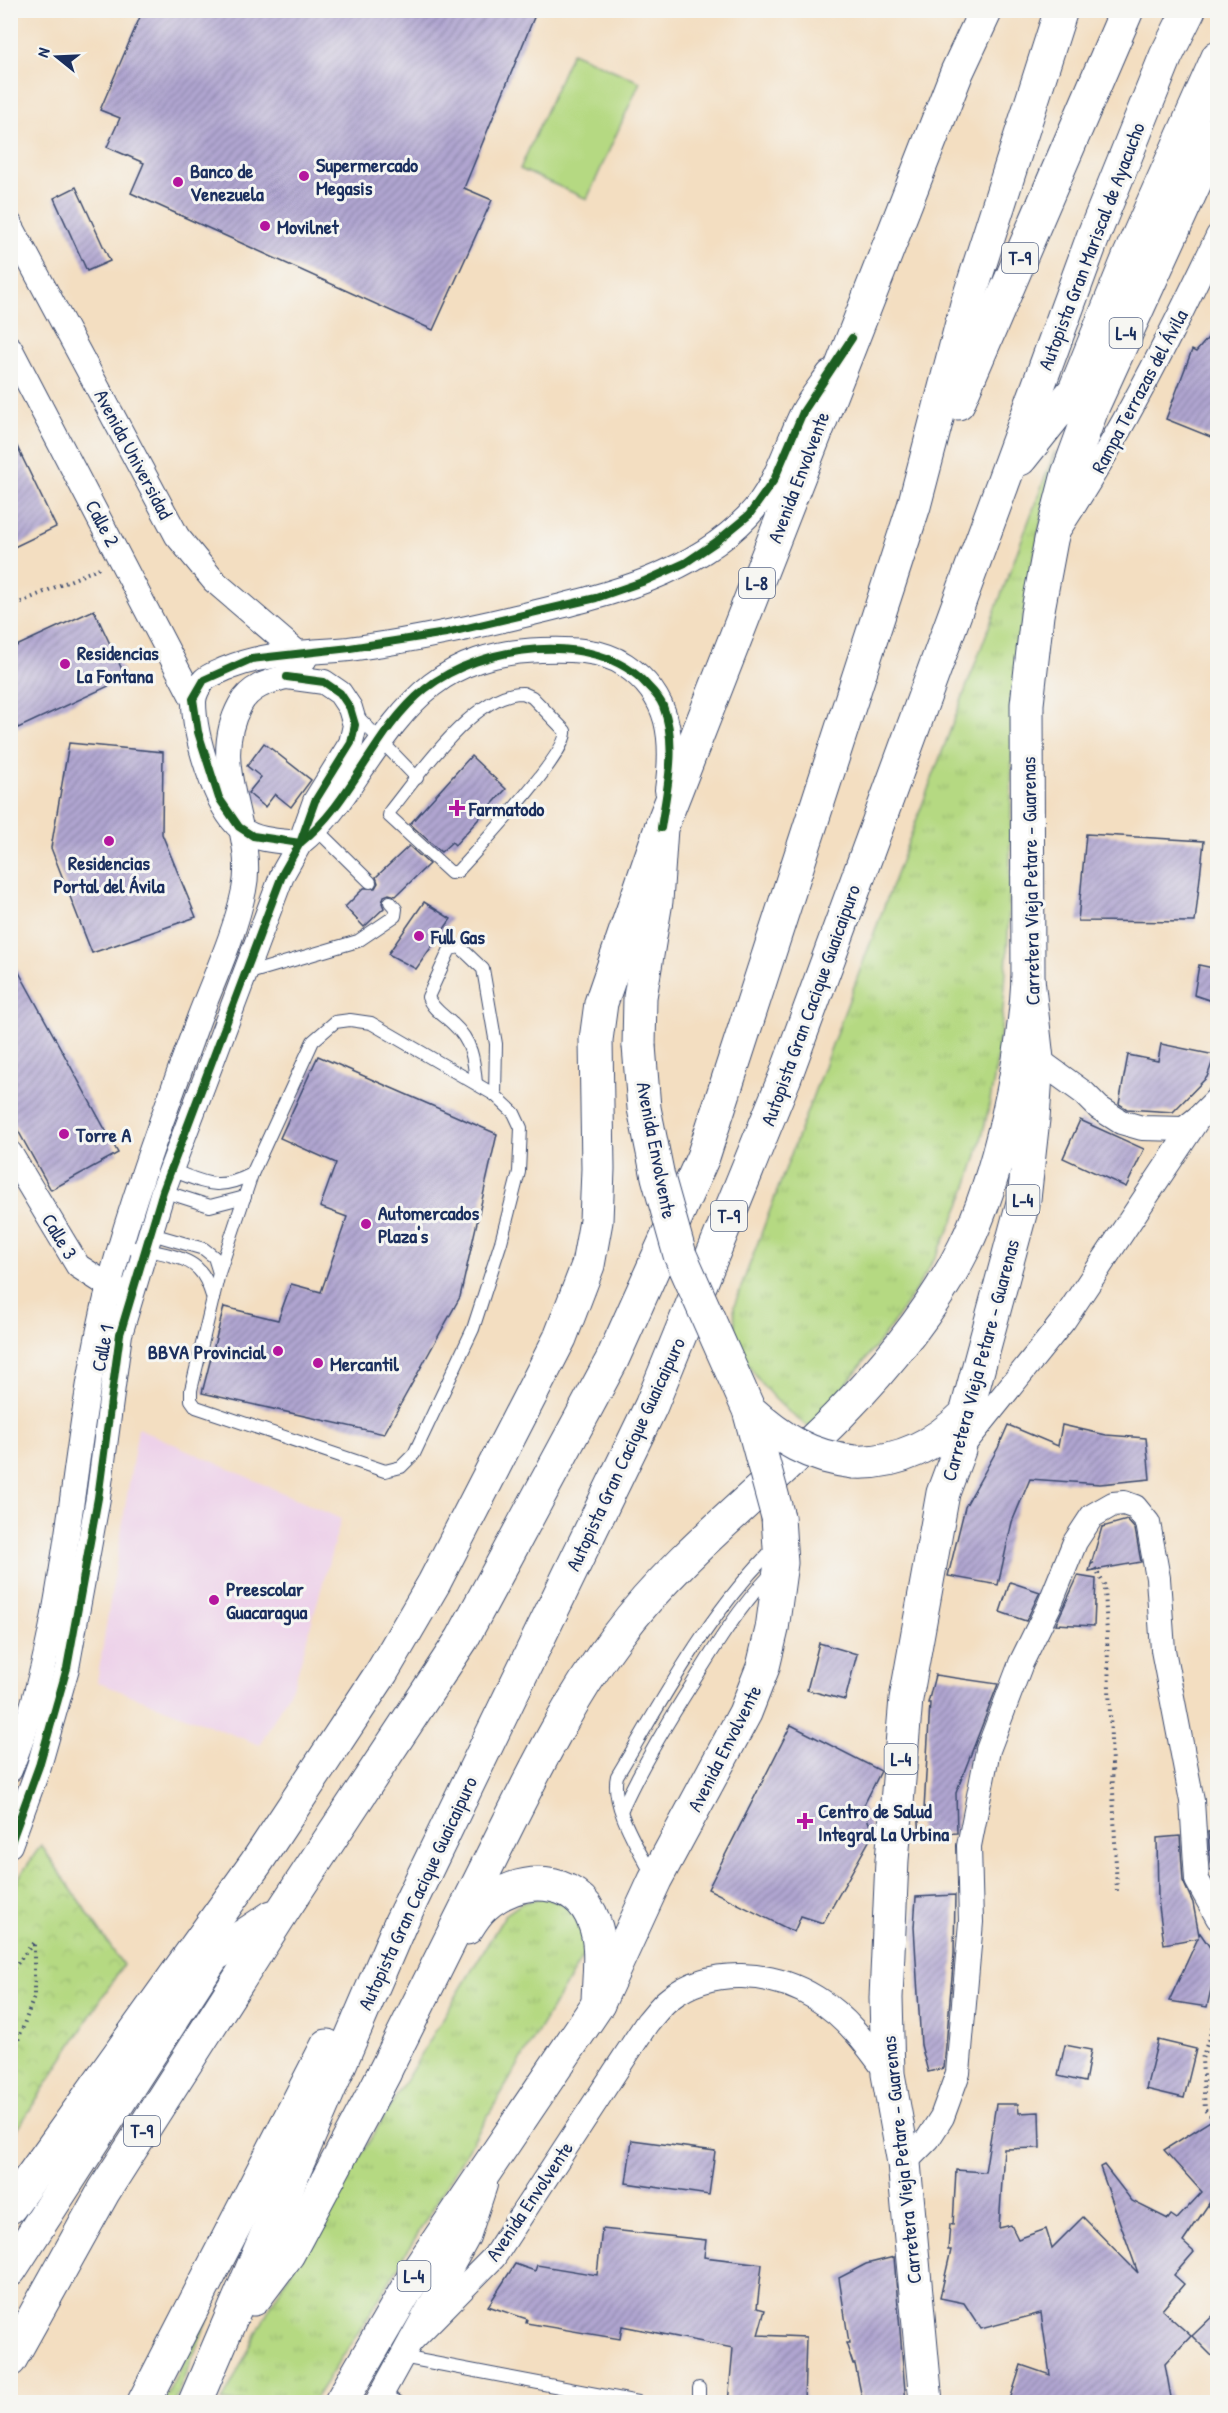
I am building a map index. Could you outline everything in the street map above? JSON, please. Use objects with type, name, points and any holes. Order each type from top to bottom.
[{"type":"main road","points":[[957,72],[974,10]]},
{"type":"main road","name":"Avenida Envolvente","points":[[342,2403],[415,2275],[598,2004],[655,1880],[749,1704],[763,1666],[780,1541],[749,1410],[680,1255],[658,1177],[646,1119],[639,1046],[640,997],[656,901],[661,828],[957,72],[986,10]]},
{"type":"main road","points":[[914,506],[967,304],[1061,10]]},
{"type":"main road","name":"T-9","points":[[10,2360],[104,2191],[284,1909],[462,1639],[612,1360],[703,1157],[914,506],[1127,10]]},
{"type":"main road","name":"Autopista Gran Mariscal de Ayacucho","points":[[1001,484],[1093,237],[1166,56],[1188,10]]},
{"type":"main road","points":[[1001,484],[1075,390],[1147,214],[1218,57]]},
{"type":"main road","name":"Carretera Vieja Petare - Guarenas","points":[[926,2403],[904,2163],[888,2074],[886,1998],[892,1860],[906,1699],[943,1493],[959,1450],[966,1414],[1024,1199],[1038,1059],[1029,979],[1027,704],[1037,615],[1051,540],[1068,474],[1093,406],[1218,132]]},
{"type":"main road","name":"Autopista Gran Cacique Guaicaipuro","points":[[195,2403],[400,1924],[651,1406],[785,1077],[1001,484]]},
{"type":"main road","points":[[10,2206],[256,1863],[382,1672],[434,1583],[560,1338],[588,1265],[596,1221],[598,1169],[596,1040],[601,1003],[661,828]]},
{"type":"main road","points":[[375,2091],[549,1743],[617,1636],[650,1596],[837,1417],[889,1360],[964,1249],[989,1187],[1006,1118],[1026,1017],[1029,979]]},
{"type":"main road","points":[[749,1410],[778,1436],[797,1447],[840,1461],[872,1463],[927,1447],[966,1414]]},
{"type":"main road","points":[[222,2342],[288,2254],[375,2091],[471,1922],[482,1907],[497,1895],[535,1882],[555,1885],[573,1893],[585,1904],[599,1936],[598,2004]]},
{"type":"main road","points":[[10,2270],[213,1956],[284,1909]]},
{"type":"main road","points":[[144,2403],[316,2065],[359,1988],[400,1924]]},
{"type":"street","name":"Avenida Universidad","points":[[10,224],[177,536],[214,581],[317,668],[345,701]]},
{"type":"street","name":"Rampa Terrazas del Ávila","points":[[1051,540],[1097,469],[1181,313],[1218,236]]},
{"type":"street","points":[[193,699],[204,680],[251,659],[446,633],[596,598],[645,581],[700,554],[749,515],[774,480],[803,412],[852,338]]},
{"type":"street","name":"Calle 2","points":[[10,348],[193,699],[198,732],[216,789],[238,827]]},
{"type":"street","points":[[388,642],[317,668],[270,680],[240,703],[233,722],[228,748],[228,771],[238,827],[261,838],[307,831],[411,701],[427,687],[474,662],[514,652],[564,649],[608,657],[636,673],[655,694],[664,711],[671,764],[661,828]]},
{"type":"street","points":[[287,677],[324,682],[345,701],[355,726],[351,744],[315,801],[307,831]]},
{"type":"street","name":"Calle 1","points":[[10,1845],[39,1766],[55,1668],[60,1580],[120,1290],[122,1239],[241,900],[247,859],[238,827]]},
{"type":"street","name":"Calle 1","points":[[120,1290],[148,1241],[167,1180],[283,873],[307,831]]},
{"type":"street","points":[[1038,1059],[1084,1093],[1099,1108],[1121,1122],[1142,1128],[1184,1128],[1218,1098]]},
{"type":"street","points":[[959,1450],[1064,1320],[1199,1117]]},
{"type":"street","name":"Calle 3","points":[[10,1153],[78,1266],[120,1290]]},
{"type":"street","points":[[904,2163],[928,2139],[942,2117],[958,2073],[971,1922],[969,1846],[988,1750],[1021,1663],[1075,1542],[1092,1516],[1113,1504],[1124,1503],[1135,1507],[1148,1523],[1158,1578],[1163,1650],[1192,1801],[1197,1880],[1218,1918]]},
{"type":"street","name":"Calle 1","points":[[10,1770],[31,1716],[55,1668]]},
{"type":"street","name":"Avenida Envolvente","points":[[406,2349],[494,2257],[647,2022],[668,2000],[690,1986],[721,1977],[757,1976],[789,1984],[817,1998],[847,2022],[888,2074]]},
{"type":"street","name":"Avenida Envolvente","points":[[386,2400],[406,2349],[468,2237],[496,2154]]},
{"type":"lane","points":[[523,693],[532,697],[566,735],[544,773],[455,873],[451,873],[389,816],[390,811],[417,778],[473,712],[509,694],[523,693]]},
{"type":"lane","points":[[345,701],[385,735],[417,778]]},
{"type":"lane","points":[[307,831],[370,882]]},
{"type":"lane","points":[[244,975],[358,941],[395,916],[396,909],[390,902]]},
{"type":"lane","points":[[476,1083],[473,1051],[456,1026],[430,1003],[428,997],[450,949],[455,946],[460,946],[483,969],[496,1044],[495,1095]]},
{"type":"lane","points":[[350,1020],[370,1023],[495,1095],[514,1113],[521,1128],[519,1172],[473,1329],[414,1454],[402,1467],[385,1471],[196,1407],[191,1400],[190,1390],[219,1273],[252,1174],[313,1041],[335,1022],[350,1020]]},
{"type":"lane","points":[[167,1180],[231,1185],[252,1174]]},
{"type":"lane","points":[[167,1180],[210,1206],[244,1197]]},
{"type":"lane","points":[[122,1239],[204,1249],[214,1257],[219,1273]]},
{"type":"lane","points":[[122,1239],[148,1241],[198,1268],[214,1299]]},
{"type":"lane","points":[[655,1880],[627,1826],[615,1793],[617,1776],[710,1624],[741,1580],[780,1541]]},
{"type":"lane","points":[[622,1809],[641,1768],[723,1633],[754,1591],[780,1541]]},
{"type":"lane","points":[[406,2349],[638,2402]]},
{"type":"lane","points":[[699,2388],[699,2403]]},
{"type":"path","points":[[10,607],[122,559]]},
{"type":"path","points":[[1071,1553],[1094,1563],[1105,1586],[1117,1892]]},
{"type":"path","points":[[10,1973],[34,1942],[34,1997],[10,2062]]},
{"type":"path","points":[[1218,2012],[1202,2059],[1205,2110],[1218,2123]]},
{"type":"shaded area","name":"Preescolar Guacaragua","points":[[138,1428],[341,1519],[295,1681],[260,1745],[97,1682]]},
{"type":"green space","points":[[572,52],[640,82],[587,199],[520,169]]},
{"type":"green space","points":[[1055,451],[1021,627],[1012,752],[1007,960],[1001,1028],[991,1096],[975,1162],[952,1224],[923,1279],[888,1330],[810,1428],[766,1390],[749,1366],[737,1339],[734,1306]]},
{"type":"green space","points":[[41,1845],[123,1965],[11,2139],[11,1889]]},
{"type":"green space","points":[[543,1897],[570,1906],[589,1946],[367,2319],[313,2402],[222,2402],[272,2303],[505,1915],[522,1903]]},
{"type":"green space","points":[[215,2303],[174,2402],[163,2402]]},
{"type":"building","name":"Supermercado Megasis","points":[[143,10],[537,10],[464,188],[492,200],[433,330],[131,193],[144,163],[107,147],[120,118],[100,110]]},
{"type":"building","points":[[76,187],[110,261],[87,271],[54,198]]},
{"type":"building","points":[[1218,326],[1218,440],[1166,419],[1192,350],[1196,352]]},
{"type":"building","points":[[10,432],[56,527],[10,549]]},
{"type":"building","name":"Residencias La Fontana","points":[[94,610],[126,678],[18,728],[10,712],[10,649]]},
{"type":"building","name":"Residencias Portal del Ávila","points":[[69,743],[163,752],[162,834],[196,917],[92,953],[51,848]]},
{"type":"building","points":[[264,743],[311,780],[291,807],[275,794],[265,807],[248,793],[261,777],[247,766]]},
{"type":"building","name":"Farmatodo","points":[[471,756],[506,789],[455,845],[452,842],[441,852],[410,824]]},
{"type":"building","points":[[1086,834],[1204,841],[1195,922],[1078,921]]},
{"type":"building","points":[[409,846],[429,864],[396,896],[389,894],[384,896],[382,903],[384,908],[364,927],[345,907],[364,888],[375,888],[378,883],[376,877]]},
{"type":"building","name":"Full Gas","points":[[424,902],[451,919],[416,969],[388,954]]},
{"type":"building","name":"Torre A","points":[[10,956],[118,1153],[51,1190],[10,1116]]},
{"type":"building","points":[[1199,965],[1218,969],[1218,1003],[1194,995]]},
{"type":"building","points":[[1161,1044],[1215,1055],[1207,1077],[1173,1112],[1127,1109],[1119,1104],[1128,1055],[1158,1061]]},
{"type":"building","points":[[318,1056],[497,1134],[460,1297],[384,1434],[202,1393],[224,1307],[278,1320],[291,1284],[321,1292],[347,1217],[320,1207],[336,1163],[280,1138]]},
{"type":"building","points":[[1080,1120],[1144,1149],[1126,1187],[1063,1158]]},
{"type":"building","points":[[1008,1425],[1058,1446],[1062,1425],[1106,1435],[1146,1438],[1150,1479],[1100,1484],[1030,1479],[1012,1522],[998,1585],[948,1576],[965,1507],[998,1448]]},
{"type":"building","points":[[1127,1520],[1135,1529],[1141,1562],[1089,1571],[1102,1527]]},
{"type":"building","points":[[1078,1576],[1096,1579],[1094,1626],[1056,1624]]},
{"type":"building","points":[[1010,1582],[1040,1592],[1026,1621],[1000,1612]]},
{"type":"building","points":[[819,1643],[857,1654],[845,1700],[807,1690]]},
{"type":"building","points":[[935,1675],[998,1684],[956,1793],[957,1833],[920,1835],[918,1810],[924,1810],[930,1703],[928,1703]]},
{"type":"building","name":"Centro de Salud Integral La Urbina","points":[[791,1725],[881,1771],[863,1807],[873,1834],[823,1923],[801,1916],[794,1932],[708,1889]]},
{"type":"building","points":[[1218,1831],[1218,1869],[1211,1870],[1208,1832]]},
{"type":"building","points":[[1180,1836],[1183,1881],[1193,1903],[1199,1935],[1200,1933],[1218,1959],[1207,2007],[1169,2001],[1198,1938],[1164,1944],[1158,1899],[1157,1838]]},
{"type":"building","points":[[955,1895],[954,1954],[944,2068],[928,2072],[921,2045],[914,1927],[916,1897]]},
{"type":"building","points":[[1158,2040],[1196,2049],[1184,2098],[1146,2089]]},
{"type":"building","points":[[1065,2045],[1091,2050],[1085,2082],[1058,2076]]},
{"type":"building","points":[[996,2104],[1018,2104],[1019,2113],[1039,2112],[1040,2148],[1004,2149],[999,2228],[1011,2225],[1018,2239],[1046,2229],[1052,2248],[1083,2217],[1138,2273],[1100,2167],[1104,2165],[1132,2201],[1168,2219],[1171,2215],[1177,2219],[1202,2192],[1164,2150],[1218,2116],[1218,2210],[1210,2202],[1183,2242],[1194,2252],[1174,2275],[1184,2284],[1162,2310],[1191,2336],[1165,2364],[1172,2403],[1009,2403],[1021,2365],[1050,2375],[1041,2313],[981,2329],[964,2303],[940,2298],[951,2250],[948,2250],[950,2224],[953,2225],[956,2170],[985,2172]]},
{"type":"building","points":[[632,2140],[715,2151],[709,2195],[626,2183]]},
{"type":"building","points":[[602,2229],[706,2240],[704,2257],[762,2264],[757,2308],[765,2310],[758,2335],[806,2337],[804,2403],[728,2403],[733,2348],[622,2326],[620,2339],[526,2323],[527,2319],[488,2306],[515,2264],[535,2271],[537,2265],[597,2275]]},
{"type":"building","points":[[894,2257],[906,2403],[863,2403],[855,2364],[853,2364],[846,2343],[849,2343],[839,2278],[866,2264]]},
{"type":"building","points":[[1218,2311],[1218,2362],[1192,2336]]},
{"type":"cycle path","points":[[661,828],[671,751],[663,706],[649,687],[625,667],[599,655],[569,650],[538,649],[506,653],[448,674],[425,689],[407,706],[391,725],[335,808],[300,843],[253,836],[239,827],[219,798],[198,732],[193,699],[204,680],[251,659],[350,648],[446,633],[596,598],[645,581],[685,563],[749,515],[774,480],[803,412],[852,338]]},
{"type":"cycle path","points":[[10,1845],[39,1766],[67,1668],[98,1498],[120,1334],[163,1191],[283,873],[300,843],[315,801],[351,743],[355,725],[350,708],[340,693],[324,682],[287,677]]},
{"type":"place","name":"Supermercado Megasis","points":[[304,176]]},
{"type":"place","name":"Banco de Venezuela","points":[[178,182]]},
{"type":"place","name":"Movilnet","points":[[265,226]]},
{"type":"place","name":"Residencias La Fontana","points":[[65,664]]},
{"type":"place","name":"Farmatodo","points":[[457,808]]},
{"type":"place","name":"Residencias Portal del Ávila","points":[[109,841]]},
{"type":"place","name":"Full Gas","points":[[419,936]]},
{"type":"place","name":"Torre A","points":[[64,1134]]},
{"type":"place","name":"Automercados Plaza's","points":[[366,1224]]},
{"type":"place","name":"BBVA Provincial","points":[[278,1351]]},
{"type":"place","name":"Mercantil","points":[[318,1363]]},
{"type":"place","name":"Preescolar Guacaragua","points":[[214,1600]]},
{"type":"place","name":"Centro de Salud Integral La Urbina","points":[[805,1821]]}]
